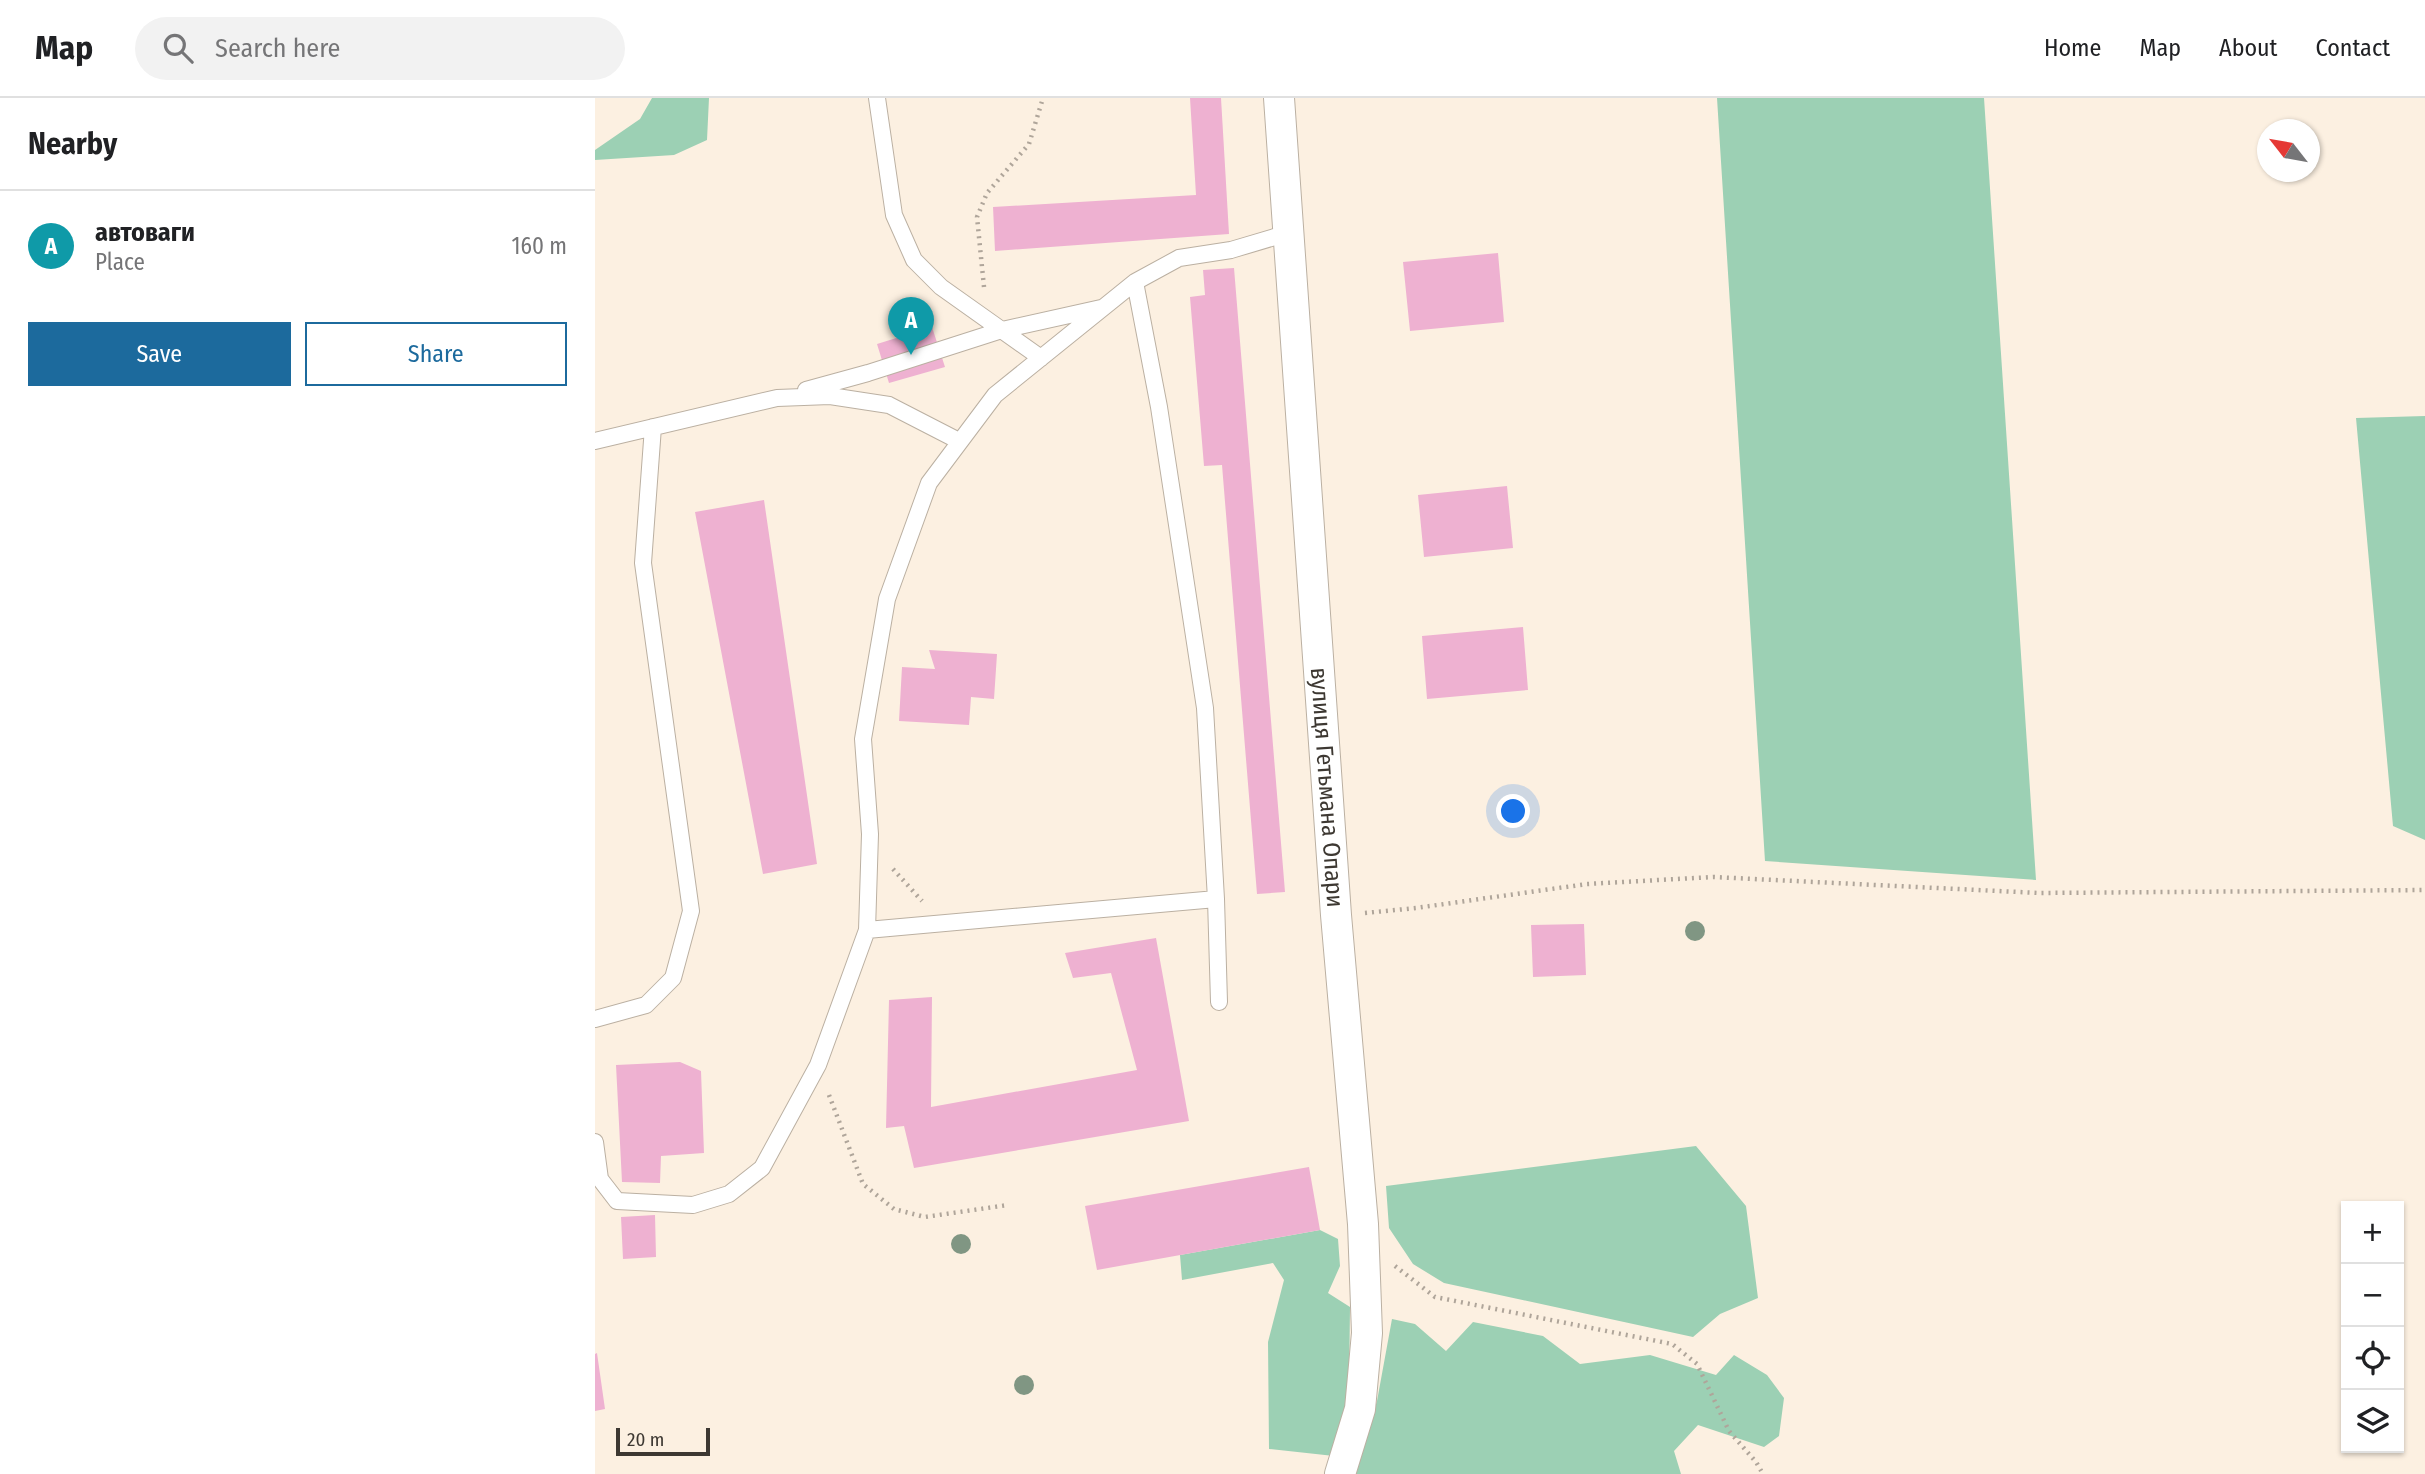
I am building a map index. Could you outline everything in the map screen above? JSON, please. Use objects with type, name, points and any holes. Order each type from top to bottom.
[{"type":"street","name":"вулиця Гетьмана Опари","points":[[1279,98],[1336,915],[1363,1224],[1367,1333],[1360,1409],[1340,1474]]},
{"type":"lane","points":[[877,98],[894,215],[914,260],[941,287],[1041,358]]},
{"type":"lane","points":[[595,1142],[600,1179],[617,1201],[693,1205],[729,1194],[762,1168],[818,1065],[867,930],[870,834],[863,738],[887,599],[929,483],[995,395],[1135,282],[1179,258],[1231,250],[1288,233]]},
{"type":"lane","points":[[1135,282],[1159,407],[1205,708],[1219,1002]]},
{"type":"lane","points":[[595,441],[777,398],[868,373],[1002,330],[1103,307]]},
{"type":"lane","points":[[777,398],[830,396],[889,405],[959,441]]},
{"type":"lane","points":[[595,1019],[646,1005],[673,978],[691,911],[643,563],[653,427]]},
{"type":"lane","points":[[867,930],[1216,899]]},
{"type":"path","points":[[987,319],[977,217],[987,193],[1029,144],[1043,98]]},
{"type":"path","points":[[870,834],[898,877],[925,904],[960,921]]},
{"type":"path","points":[[1336,915],[1416,908],[1587,884],[1713,877],[2039,893],[2425,890]]},
{"type":"path","points":[[818,1065],[863,1184],[894,1209],[925,1217],[1008,1205]]},
{"type":"path","points":[[1363,1224],[1395,1266],[1435,1297],[1672,1344],[1697,1364],[1729,1431],[1763,1474]]},
{"type":"green space","points":[[652,98],[709,98],[707,140],[674,155],[595,160],[595,150],[640,119]]},
{"type":"green space","points":[[1717,98],[1984,98],[2036,880],[1765,861]]},
{"type":"green space","points":[[2425,416],[2425,840],[2393,826],[2356,418]]},
{"type":"green space","points":[[1696,1146],[1746,1206],[1758,1298],[1720,1314],[1693,1337],[1444,1283],[1413,1264],[1389,1228],[1386,1186]]},
{"type":"green space","points":[[1320,1230],[1338,1239],[1340,1266],[1328,1293],[1350,1307],[1349,1391],[1334,1456],[1269,1449],[1268,1342],[1284,1280],[1273,1263],[1182,1280],[1180,1255]]},
{"type":"green space","points":[[1392,1319],[1415,1324],[1446,1351],[1473,1322],[1543,1336],[1580,1364],[1650,1355],[1716,1375],[1734,1355],[1767,1375],[1784,1398],[1779,1436],[1764,1447],[1698,1425],[1674,1451],[1681,1474],[1354,1474],[1377,1401]]},
{"type":"building","points":[[1190,98],[1221,98],[1229,234],[995,251],[993,207],[1196,195]]},
{"type":"building","points":[[1498,253],[1504,322],[1410,331],[1403,262]]},
{"type":"building","points":[[1234,268],[1285,892],[1257,894],[1222,465],[1204,466],[1190,297],[1205,295],[1203,270]]},
{"type":"building","points":[[932,327],[945,367],[889,383],[877,344]]},
{"type":"building","points":[[1507,486],[1513,548],[1424,557],[1418,495]]},
{"type":"building","points":[[764,500],[817,864],[763,874],[695,512]]},
{"type":"building","points":[[1523,627],[1528,690],[1427,699],[1422,636]]},
{"type":"building","points":[[929,650],[997,654],[994,699],[971,697],[969,725],[899,721],[902,667],[935,669]]},
{"type":"building","points":[[1584,924],[1586,975],[1533,977],[1531,925]]},
{"type":"building","points":[[1156,938],[1189,1121],[914,1168],[904,1126],[886,1128],[889,1000],[932,997],[931,1107],[1137,1070],[1111,973],[1073,978],[1065,953]]},
{"type":"building","points":[[680,1062],[701,1071],[704,1153],[661,1156],[660,1183],[622,1182],[616,1065]]},
{"type":"building","points":[[1309,1167],[1320,1230],[1097,1270],[1085,1206]]},
{"type":"building","points":[[655,1215],[656,1257],[623,1259],[621,1217]]},
{"type":"building","points":[[597,1353],[605,1409],[595,1411],[595,1354]]},
{"type":"place","name":"автоваги","points":[[911,355]]}]
